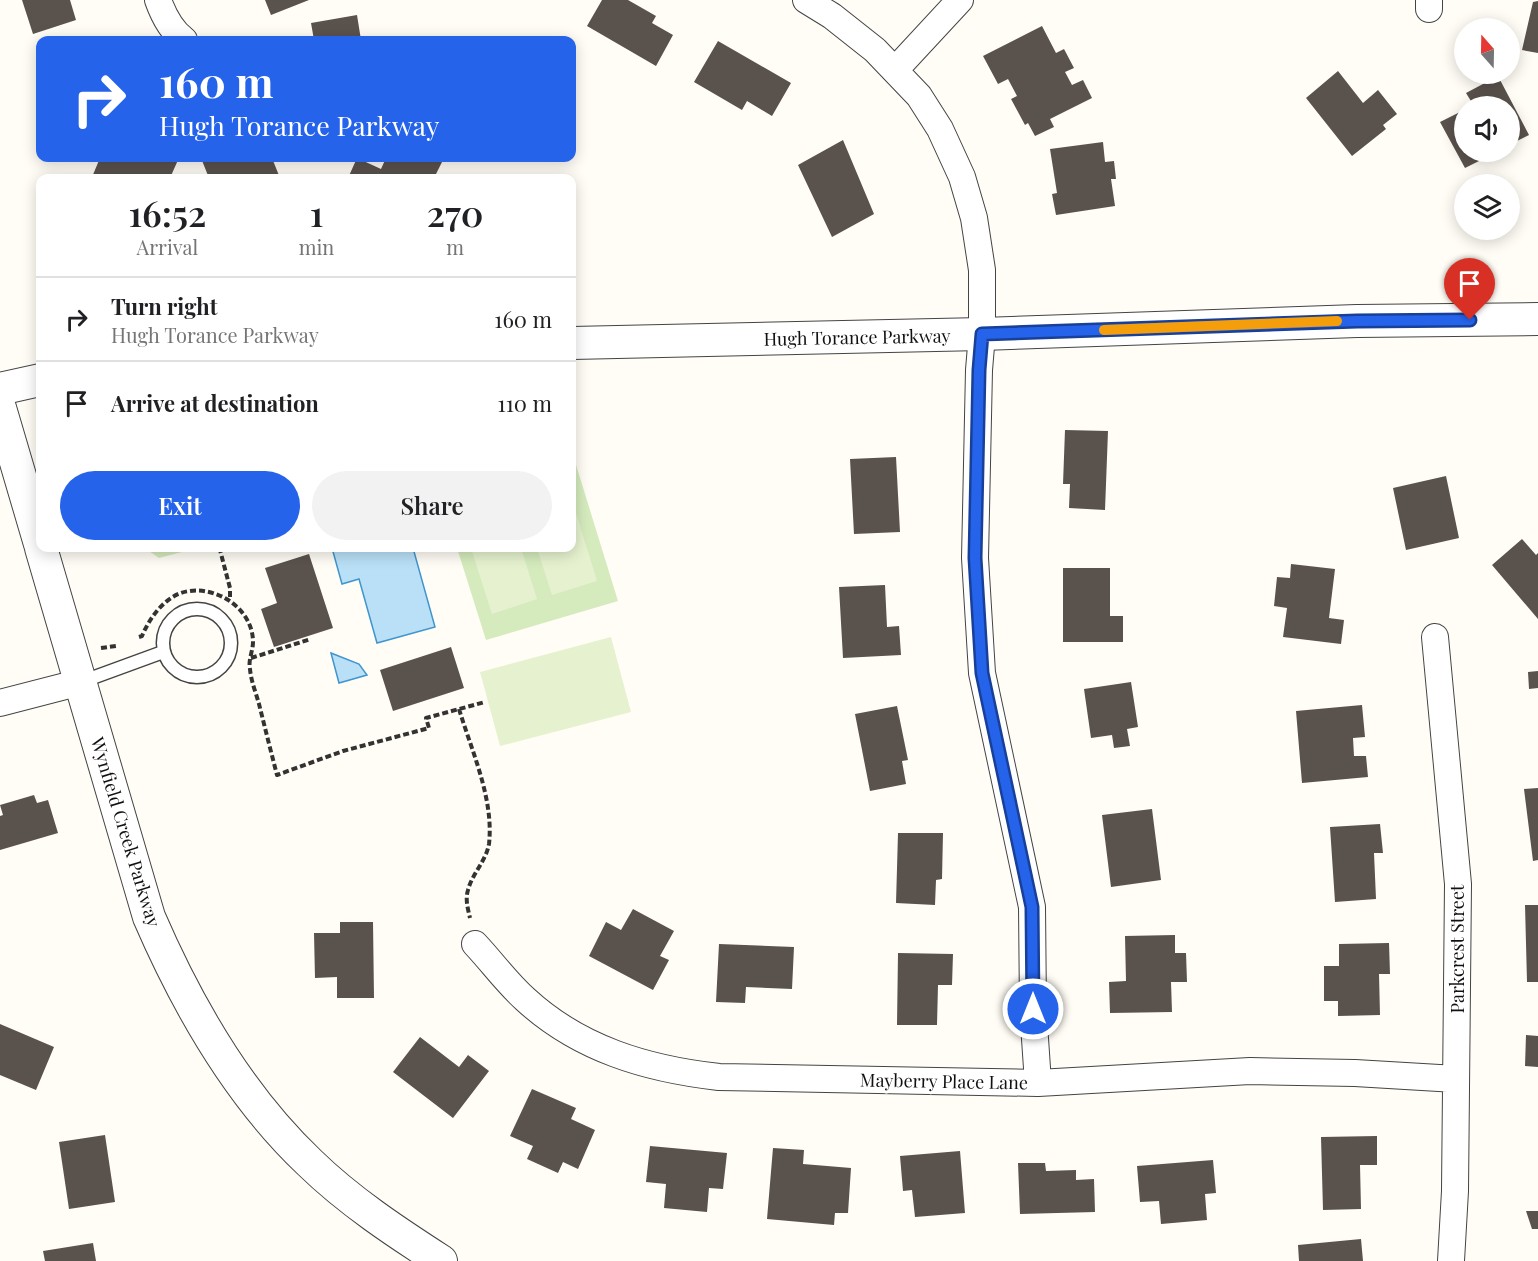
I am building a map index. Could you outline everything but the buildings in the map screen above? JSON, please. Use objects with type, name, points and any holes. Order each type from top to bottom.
[{"type":"street","points":[[158,0],[161,10],[179,36]]},
{"type":"street","points":[[806,0],[832,16],[875,50],[896,69],[919,96],[939,129],[962,177],[974,218],[982,270],[975,558],[982,673],[1032,907],[1033,1009],[1038,1083]]},
{"type":"street","points":[[896,69],[960,0]]},
{"type":"street","name":"Hugh Torance Parkway","points":[[576,343],[982,334],[1357,321],[1538,319]]},
{"type":"street","points":[[0,389],[36,381]]},
{"type":"street","name":"Wynfield Creek Parkway","points":[[0,408],[36,529]]},
{"type":"street","name":"Wynfield Creek Parkway","points":[[43,552],[95,677],[149,917],[166,956],[210,1038],[265,1114],[310,1163],[367,1211],[441,1261]]},
{"type":"street","name":"Parkcrest Street","points":[[1435,637],[1458,884],[1455,1191],[1451,1261]]},
{"type":"street","points":[[0,703],[95,677]]},
{"type":"street","name":"Mayberry Place Lane","points":[[476,944],[524,999],[558,1024],[591,1044],[627,1059],[678,1072],[719,1077],[1038,1083],[1250,1071],[1355,1073],[1456,1079]]},
{"type":"lane","points":[[188,609],[201,609],[214,613],[225,622],[231,634],[231,648],[227,660],[218,671],[206,676],[192,677],[180,673],[169,664],[163,652],[162,638],[167,626],[176,615],[188,609]]},
{"type":"lane","points":[[95,677],[163,652]]},
{"type":"path","points":[[221,552],[230,588],[230,600]]},
{"type":"path","points":[[133,639],[142,636],[148,621],[172,597],[189,590],[210,592],[230,600],[243,612],[251,629],[253,642],[249,666],[277,776],[343,751],[429,728],[426,718],[485,702]]},
{"type":"path","points":[[251,658],[311,639]]},
{"type":"path","points":[[95,677],[100,647],[125,643]]},
{"type":"path","points":[[459,709],[484,788],[490,828],[489,847],[468,889],[466,899],[476,944]]},
{"type":"green space","points":[[576,465],[618,601],[486,640],[458,552],[576,552]]},
{"type":"green space","points":[[576,513],[597,581],[552,595],[538,552],[576,552]]},
{"type":"green space","points":[[150,552],[182,552],[159,558]]},
{"type":"green space","points":[[472,552],[522,552],[537,599],[492,614]]},
{"type":"green space","points":[[611,637],[631,712],[500,746],[480,672]]},
{"type":"water","points":[[333,552],[414,552],[435,627],[377,643],[359,579],[342,584]]},
{"type":"water","points":[[331,653],[359,664],[367,675],[339,683]]},
{"type":"slow traffic","points":[[1104,330],[1337,321]]},
{"type":"route","points":[[1033,1009],[1032,907],[982,673],[975,558],[979,370],[982,334],[1357,321],[1470,320]]}]
